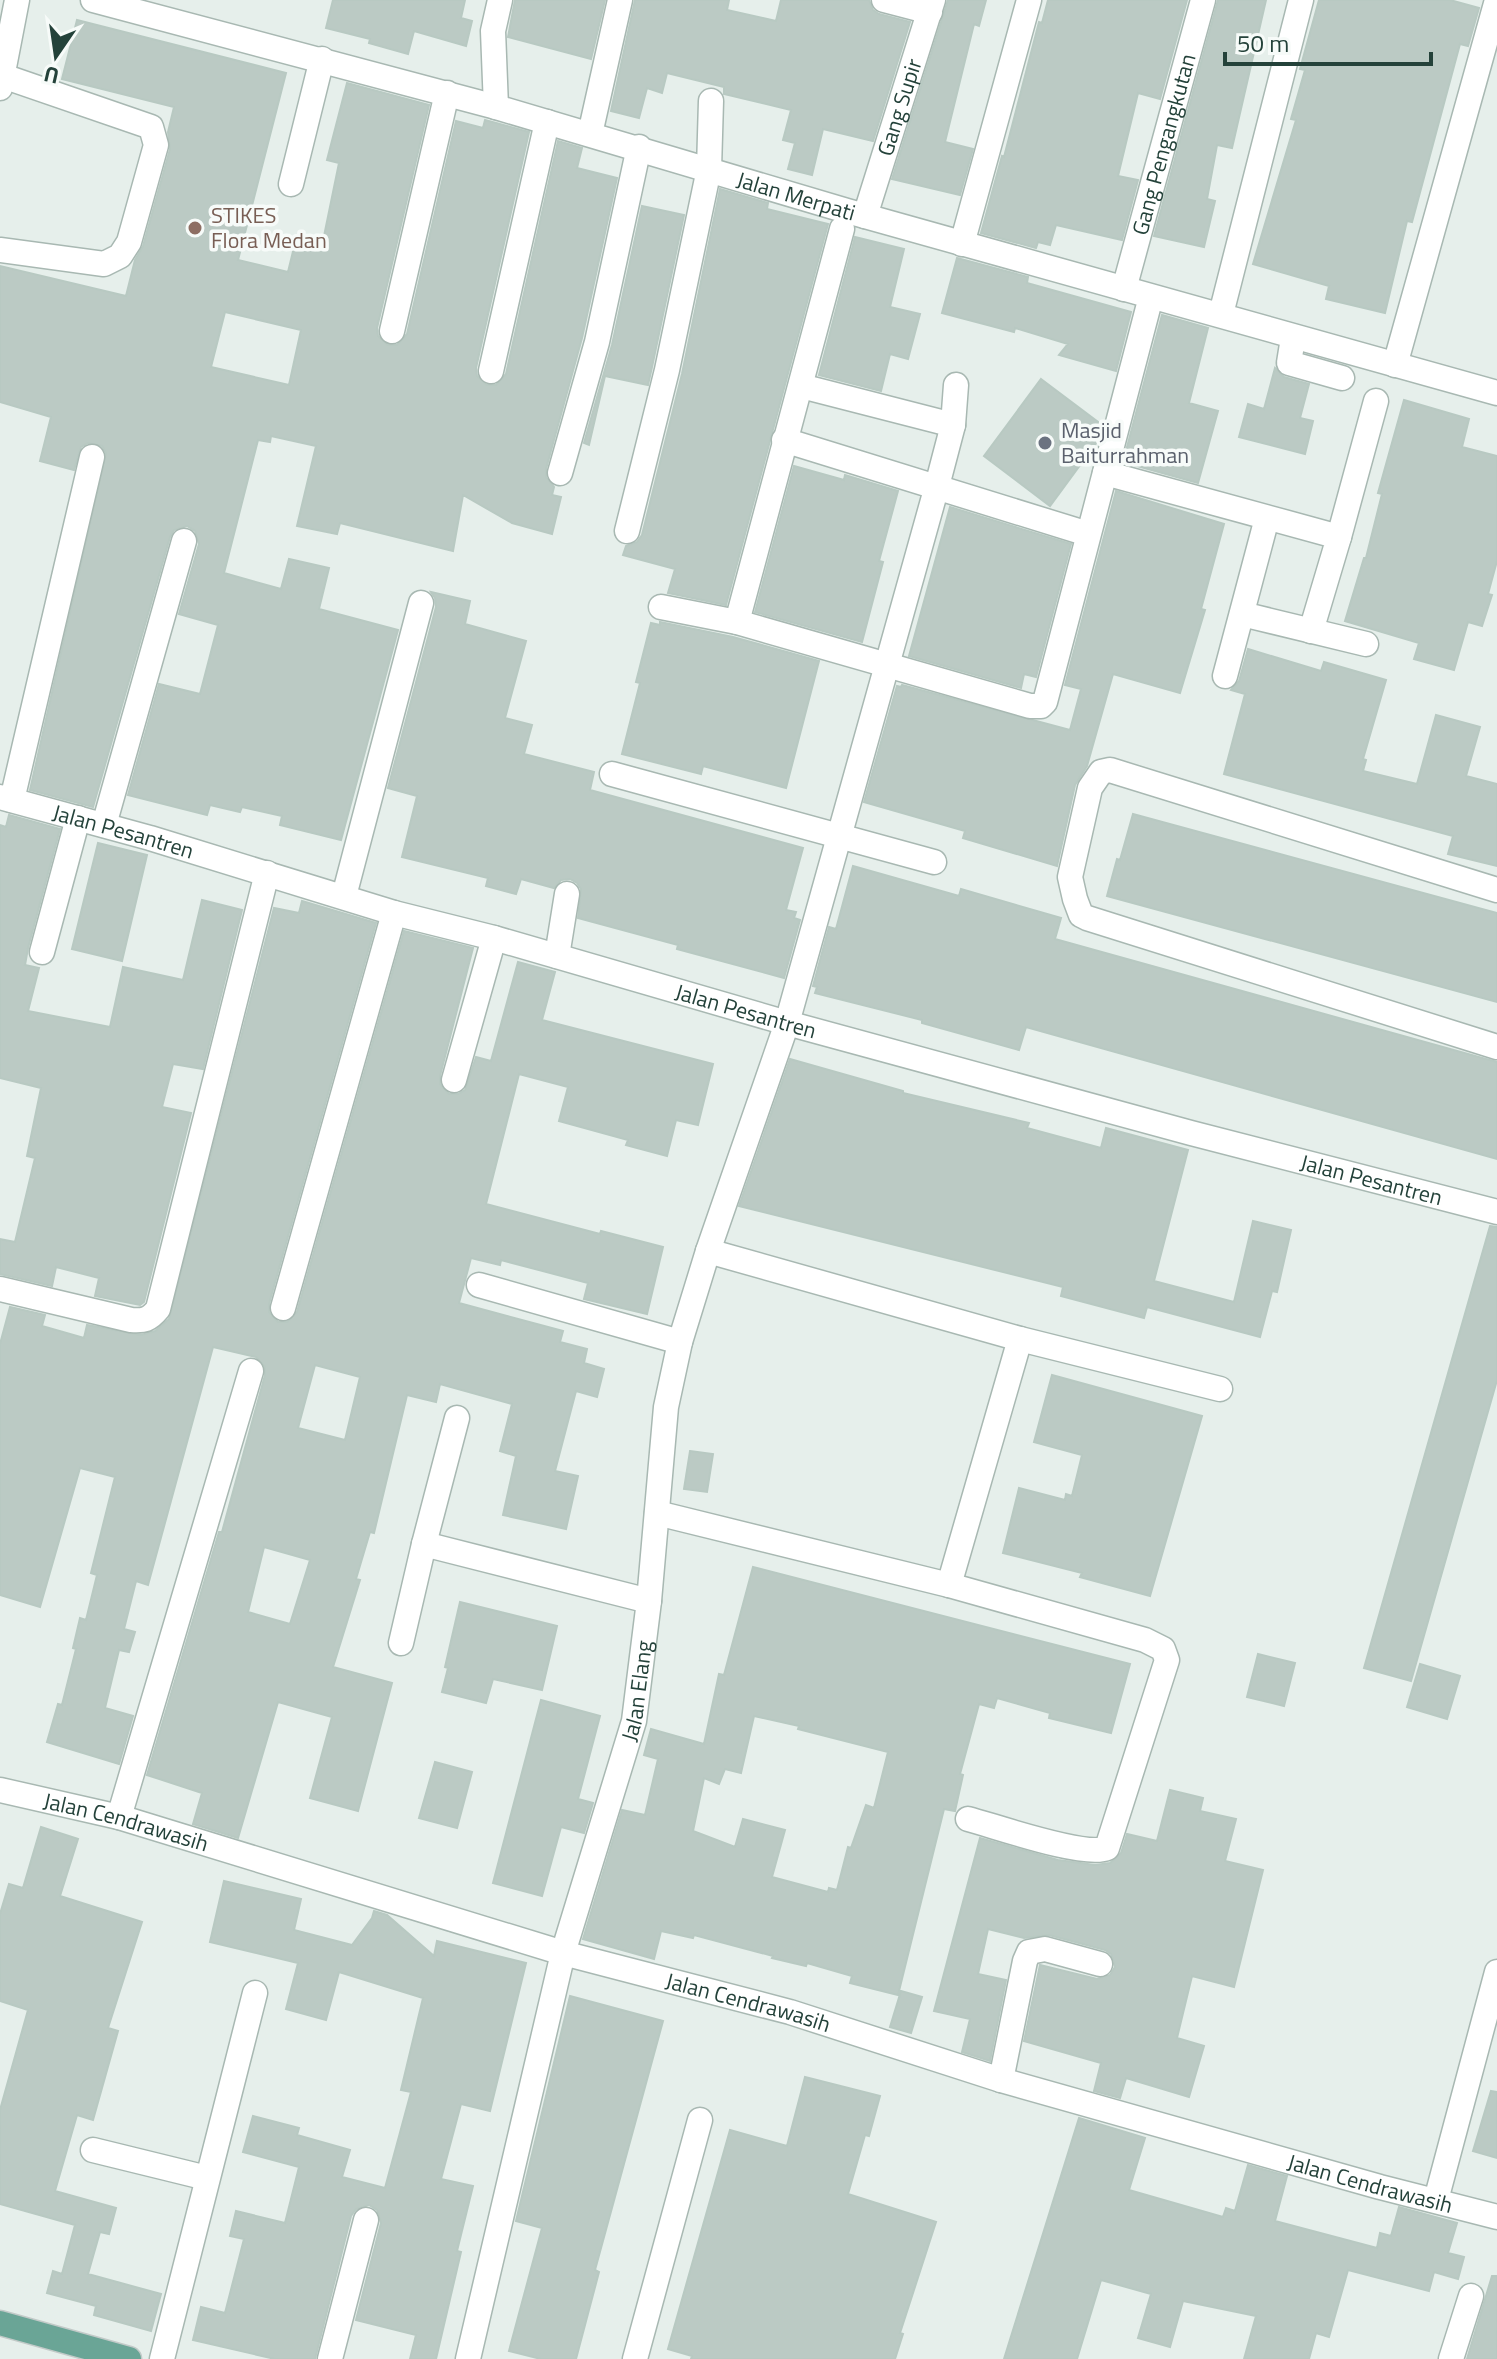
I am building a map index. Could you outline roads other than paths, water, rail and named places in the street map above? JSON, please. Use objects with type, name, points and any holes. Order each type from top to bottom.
[{"type":"main road","points":[[0,2323],[129,2359]]},
{"type":"street","points":[[0,250],[104,264],[120,256],[129,242],[156,145],[151,127],[2,82],[17,0]]},
{"type":"street","name":"Jalan Merpati","points":[[93,0],[447,93],[962,244],[1497,393]]},
{"type":"street","points":[[496,107],[493,31],[500,0]]},
{"type":"street","points":[[590,134],[620,0]]},
{"type":"street","points":[[884,0],[931,6]]},
{"type":"street","points":[[962,244],[1029,0]]},
{"type":"street","name":"Gang Pengangkutan","points":[[1124,289],[1203,0]]},
{"type":"street","points":[[1221,314],[1301,0]]},
{"type":"street","points":[[1395,365],[1497,0]]},
{"type":"street","name":"Gang Supir","points":[[865,216],[931,6]]},
{"type":"street","points":[[291,184],[322,59]]},
{"type":"street","points":[[392,331],[447,93]]},
{"type":"street","points":[[627,531],[667,370],[709,169],[711,101]]},
{"type":"street","points":[[491,371],[547,122]]},
{"type":"street","points":[[560,473],[597,342],[639,147]]},
{"type":"street","points":[[737,622],[842,229]]},
{"type":"street","points":[[661,607],[737,622],[1030,706],[1044,705],[1148,308]]},
{"type":"street","points":[[1293,338],[1288,361],[1291,365],[1342,378]]},
{"type":"street","name":"Jalan Elang","points":[[468,2359],[563,1953],[634,1721],[649,1601],[666,1407],[680,1342],[787,1023],[937,486],[953,425],[956,385]]},
{"type":"street","points":[[801,386],[953,425]]},
{"type":"street","points":[[1311,631],[1376,401]]},
{"type":"street","points":[[784,440],[1088,534]]},
{"type":"street","points":[[6,798],[92,457]]},
{"type":"street","points":[[1105,473],[1339,537]]},
{"type":"street","points":[[1225,676],[1267,518]]},
{"type":"street","points":[[104,825],[184,541]]},
{"type":"street","points":[[344,896],[421,603]]},
{"type":"street","points":[[1242,614],[1366,644]]},
{"type":"street","points":[[1497,890],[1110,770],[1101,772],[1090,788],[1070,877],[1081,915],[1087,918],[1497,1047]]},
{"type":"street","points":[[612,774],[934,862]]},
{"type":"street","name":"Jalan Pesantren","points":[[6,798],[394,913],[494,938],[787,1023],[1497,1212]]},
{"type":"street","points":[[42,952],[78,818]]},
{"type":"street","points":[[0,1289],[131,1320],[151,1318],[158,1309],[267,873]]},
{"type":"street","points":[[557,956],[567,894]]},
{"type":"street","points":[[283,1308],[394,913]]},
{"type":"street","points":[[454,1080],[494,938]]},
{"type":"street","points":[[708,1251],[1020,1339],[1220,1389]]},
{"type":"street","points":[[479,1285],[680,1342]]},
{"type":"street","points":[[949,1585],[1020,1339]]},
{"type":"street","points":[[119,1817],[251,1371]]},
{"type":"street","points":[[401,1643],[457,1418]]},
{"type":"street","points":[[657,1513],[949,1585],[1145,1640],[1163,1649],[1167,1655],[1107,1848],[1101,1851],[1079,1848],[968,1819]]},
{"type":"street","points":[[424,1544],[649,1601]]},
{"type":"street","name":"Jalan Cendrawasih","points":[[0,1790],[119,1817],[563,1953],[790,2012],[1001,2080],[1497,2217]]},
{"type":"street","points":[[1001,2080],[1029,1952],[1045,1949],[1100,1964]]},
{"type":"street","points":[[1436,2200],[1497,1972]]},
{"type":"street","points":[[162,2359],[255,1993]]},
{"type":"street","points":[[635,2359],[700,2120]]},
{"type":"street","points":[[93,2150],[207,2178]]},
{"type":"street","points":[[330,2359],[366,2220]]},
{"type":"street","points":[[1451,2359],[1471,2296]]},
{"type":"place","name":"STIKES Flora Medan","points":[[195,228]]},
{"type":"place","name":"Masjid Baiturrahman","points":[[1045,443]]}]
